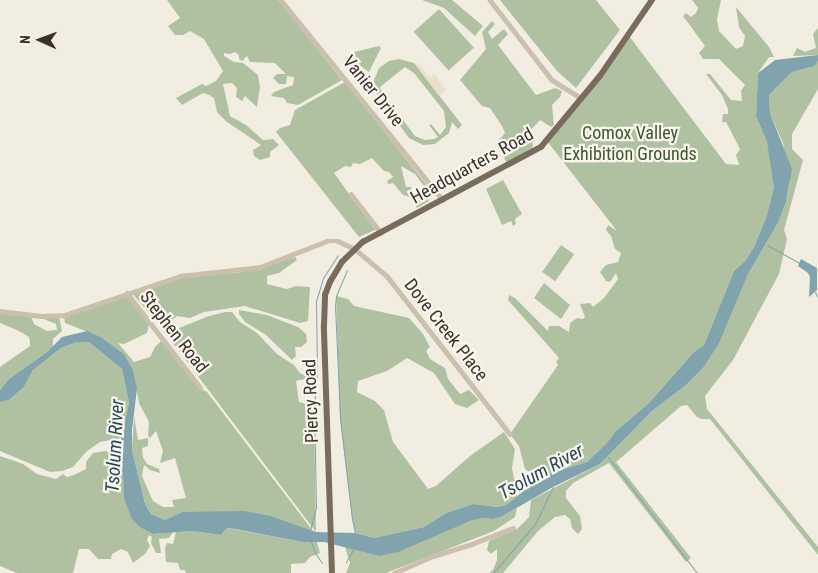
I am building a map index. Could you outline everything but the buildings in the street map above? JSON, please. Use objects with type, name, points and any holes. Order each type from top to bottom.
[{"type":"main road","name":"Headquarters Road","points":[[363,242],[541,147],[611,60],[652,0]]},
{"type":"main road","name":"Piercy Road","points":[[332,573],[324,326],[325,295],[335,272],[363,242]]},
{"type":"street","name":"Vanier Drive","points":[[281,0],[443,200]]},
{"type":"street","points":[[490,0],[552,80],[581,98]]},
{"type":"street","points":[[351,194],[381,233]]},
{"type":"street","points":[[0,311],[29,315],[64,315],[180,276],[268,265],[327,241],[344,242],[355,249]]},
{"type":"street","name":"Dove Creek Place","points":[[355,249],[387,276],[510,434]]},
{"type":"street","name":"Stephen Road","points":[[127,294],[200,387]]},
{"type":"street","points":[[394,573],[433,556],[469,546],[513,528]]},
{"type":"green space","points":[[167,0],[278,0],[342,80],[298,105],[287,103],[284,98],[271,96],[274,92],[293,85],[294,77],[287,76],[286,84],[279,84],[273,78],[277,74],[286,74],[275,63],[250,62],[247,56],[242,61],[235,52],[230,54],[224,53],[224,56],[234,62],[243,63],[258,75],[260,87],[257,107],[245,96],[242,101],[236,97],[237,88],[232,83],[223,84],[230,116],[246,125],[263,140],[273,139],[279,145],[270,152],[270,157],[260,160],[254,156],[253,150],[261,145],[227,122],[217,112],[214,98],[203,93],[182,105],[176,98],[202,84],[206,86],[216,81],[223,71],[204,39],[190,31],[183,35],[175,35],[168,26],[180,18]]},
{"type":"green space","points":[[422,0],[452,0],[483,26],[475,36],[444,8]]},
{"type":"green space","points":[[500,0],[596,0],[620,30],[576,88],[557,71]]},
{"type":"green space","name":"Comox Valley Exhibition Grounds","points":[[692,0],[721,0],[717,19],[719,31],[736,49],[743,46],[745,36],[739,27],[736,7],[769,47],[774,57],[769,57],[758,73],[756,116],[767,142],[772,164],[774,187],[766,218],[754,247],[745,261],[734,271],[704,345],[694,352],[649,403],[616,431],[606,444],[587,462],[554,472],[535,483],[532,474],[525,469],[519,446],[510,434],[558,365],[556,362],[559,358],[508,300],[509,295],[515,298],[548,331],[549,326],[559,326],[569,332],[570,323],[577,318],[583,319],[585,317],[580,304],[590,303],[593,307],[604,298],[618,279],[616,273],[610,282],[606,281],[600,272],[606,265],[618,262],[621,253],[615,249],[611,236],[606,230],[608,225],[617,231],[547,141],[629,36],[726,164],[739,165],[736,155],[740,149],[726,122],[722,122],[723,114],[728,114],[728,109],[722,95],[706,74],[710,74],[731,100],[742,101],[741,91],[745,85],[719,59],[703,59],[699,53],[705,46],[683,16],[686,13],[691,17],[696,13],[698,8]]},
{"type":"green space","points":[[439,9],[474,48],[449,70],[414,32]]},
{"type":"green space","points":[[492,21],[495,24],[488,32],[492,39],[504,29],[508,34],[498,45],[536,95],[555,88],[562,91],[560,97],[552,105],[554,125],[551,127],[540,120],[529,132],[533,144],[532,150],[507,163],[496,144],[505,133],[502,126],[490,108],[482,106],[460,80],[486,49],[482,32]]},
{"type":"green space","points":[[818,28],[818,55],[793,56],[797,48],[805,52],[816,48],[813,34]]},
{"type":"green space","points":[[379,46],[381,48],[369,72],[359,65],[354,52]]},
{"type":"green space","points":[[399,59],[414,63],[462,125],[458,129],[452,122],[449,133],[435,144],[423,145],[409,138],[376,93],[374,80],[379,68],[389,61]],"holes":[[[405,67],[414,73],[444,111],[446,127],[440,135],[431,124],[429,125],[438,137],[434,139],[425,140],[415,136],[380,87]]]},
{"type":"green space","points":[[818,61],[818,89],[792,134],[792,149],[803,160],[784,230],[787,239],[779,274],[733,360],[705,396],[707,409],[818,547],[818,555],[710,419],[697,417],[687,405],[681,406],[616,462],[691,558],[686,562],[609,463],[573,483],[566,491],[566,498],[580,516],[582,529],[578,534],[572,528],[570,519],[565,515],[555,517],[538,531],[503,573],[489,573],[493,570],[497,560],[497,549],[491,554],[487,550],[489,541],[517,529],[529,517],[531,500],[600,464],[652,411],[686,385],[703,368],[748,274],[779,221],[786,202],[790,182],[783,143],[770,113],[769,95],[792,72],[815,66]]},
{"type":"green space","points":[[345,82],[433,193],[432,197],[415,174],[401,166],[406,187],[411,187],[418,200],[427,196],[429,201],[417,208],[410,197],[403,195],[393,183],[388,184],[387,181],[393,177],[389,172],[384,171],[372,158],[360,164],[353,163],[351,167],[345,166],[334,173],[375,230],[359,237],[276,132],[280,128],[290,125],[295,110]]},
{"type":"green space","points":[[503,180],[522,214],[515,219],[516,224],[513,226],[511,221],[502,225],[486,189]]},
{"type":"green space","points":[[561,245],[574,254],[555,281],[542,272]]},
{"type":"green space","points":[[295,257],[297,260],[279,273],[267,276],[267,284],[287,289],[296,286],[310,287],[308,321],[300,323],[245,306],[204,312],[190,318],[177,316],[168,323],[158,324],[133,294],[183,276],[237,273]]},
{"type":"green space","points":[[544,283],[570,305],[561,319],[534,298]]},
{"type":"green space","points":[[127,296],[149,324],[147,333],[124,344],[118,343],[134,362],[150,357],[155,347],[161,341],[200,388],[207,392],[313,531],[271,516],[182,512],[165,520],[151,514],[145,504],[132,450],[134,416],[138,440],[148,438],[148,446],[142,448],[143,457],[147,464],[159,469],[160,473],[150,470],[144,465],[142,476],[153,501],[163,507],[174,507],[172,500],[186,498],[175,458],[160,463],[163,451],[156,431],[150,438],[148,435],[149,422],[139,403],[133,370],[124,354],[101,337],[65,323],[64,316]]},
{"type":"green space","points":[[336,296],[348,299],[354,306],[409,318],[423,334],[430,347],[426,351],[430,359],[445,368],[448,379],[460,394],[469,390],[479,400],[467,408],[455,404],[434,373],[407,358],[387,371],[358,381],[357,392],[375,401],[384,410],[393,442],[428,489],[436,486],[470,456],[504,432],[515,449],[512,468],[517,496],[506,505],[498,507],[473,504],[446,513],[424,527],[374,538],[355,533],[340,418]]},
{"type":"green space","points":[[239,310],[267,315],[298,327],[306,334],[307,342],[301,347],[295,347],[296,356],[292,360],[266,335],[245,322],[239,314]]},
{"type":"green space","points":[[225,312],[232,312],[240,322],[257,333],[277,354],[309,378],[296,381],[299,402],[314,406],[316,532],[163,330],[179,328]]},
{"type":"green space","points":[[0,313],[31,317],[34,324],[47,331],[57,330],[56,324],[41,318],[59,317],[62,331],[53,339],[53,346],[47,352],[9,379],[0,390],[0,367],[30,346],[30,341],[29,337],[0,323]]},
{"type":"green space","points":[[77,342],[89,342],[122,369],[129,403],[121,438],[100,442],[87,451],[73,467],[62,471],[50,472],[0,451],[0,402],[9,400],[24,387],[33,370],[61,348]]},
{"type":"green space","points":[[105,451],[114,454],[123,467],[124,498],[153,534],[173,532],[169,538],[159,539],[161,553],[156,553],[151,543],[152,537],[149,535],[147,540],[150,546],[145,554],[133,563],[128,552],[121,549],[112,554],[111,559],[98,559],[89,549],[79,549],[73,573],[17,573],[0,566],[0,456],[23,464],[37,474],[56,479],[63,474],[67,477],[86,469],[86,462],[93,453]]},
{"type":"green space","points":[[517,508],[515,517],[494,531],[386,573],[346,573],[350,563],[345,547],[379,556],[470,521],[501,517]]},
{"type":"green space","points":[[227,528],[303,542],[317,542],[320,553],[310,557],[305,563],[291,564],[291,573],[186,573],[185,570],[180,570],[178,563],[166,562],[165,549],[167,543],[173,544],[176,532],[192,531],[221,535]]},
{"type":"shaded area","points":[[418,63],[430,78],[434,74],[446,90],[439,96],[416,65]]},
{"type":"water","name":"Tsolum River","points":[[818,55],[818,61],[815,66],[792,72],[769,95],[770,113],[792,169],[786,202],[779,221],[748,274],[719,343],[703,368],[686,385],[652,411],[600,464],[553,487],[501,517],[470,521],[398,552],[379,556],[324,542],[303,542],[227,528],[221,535],[192,531],[153,534],[140,527],[132,519],[124,498],[121,438],[129,403],[122,369],[89,342],[77,342],[61,348],[33,370],[24,387],[9,400],[0,402],[0,390],[9,379],[47,352],[62,337],[87,331],[101,337],[124,354],[133,370],[137,389],[132,430],[132,450],[145,504],[151,514],[165,520],[182,512],[244,511],[271,516],[316,532],[355,533],[374,538],[424,527],[446,513],[473,504],[498,507],[506,505],[530,486],[554,472],[587,462],[606,444],[616,431],[649,403],[694,352],[704,345],[734,271],[745,261],[754,247],[766,218],[774,187],[767,142],[756,116],[758,73],[775,60]]},
{"type":"water","points":[[801,259],[817,268],[817,290],[809,297],[810,277],[808,273],[798,266]]},
{"type":"waterway","points":[[767,245],[799,263]]},
{"type":"waterway","points":[[310,530],[316,507],[314,406],[317,370],[316,301],[323,278],[338,255]]},
{"type":"waterway","points":[[347,270],[336,296],[335,306],[340,418],[355,533]]},
{"type":"waterway","points":[[815,292],[818,298]]},
{"type":"waterway","points":[[608,457],[697,573]]},
{"type":"waterway","points":[[493,573],[535,524],[553,487]]},
{"type":"waterway","points":[[311,541],[315,553],[322,563]]},
{"type":"waterway","points":[[346,562],[354,548]]}]
